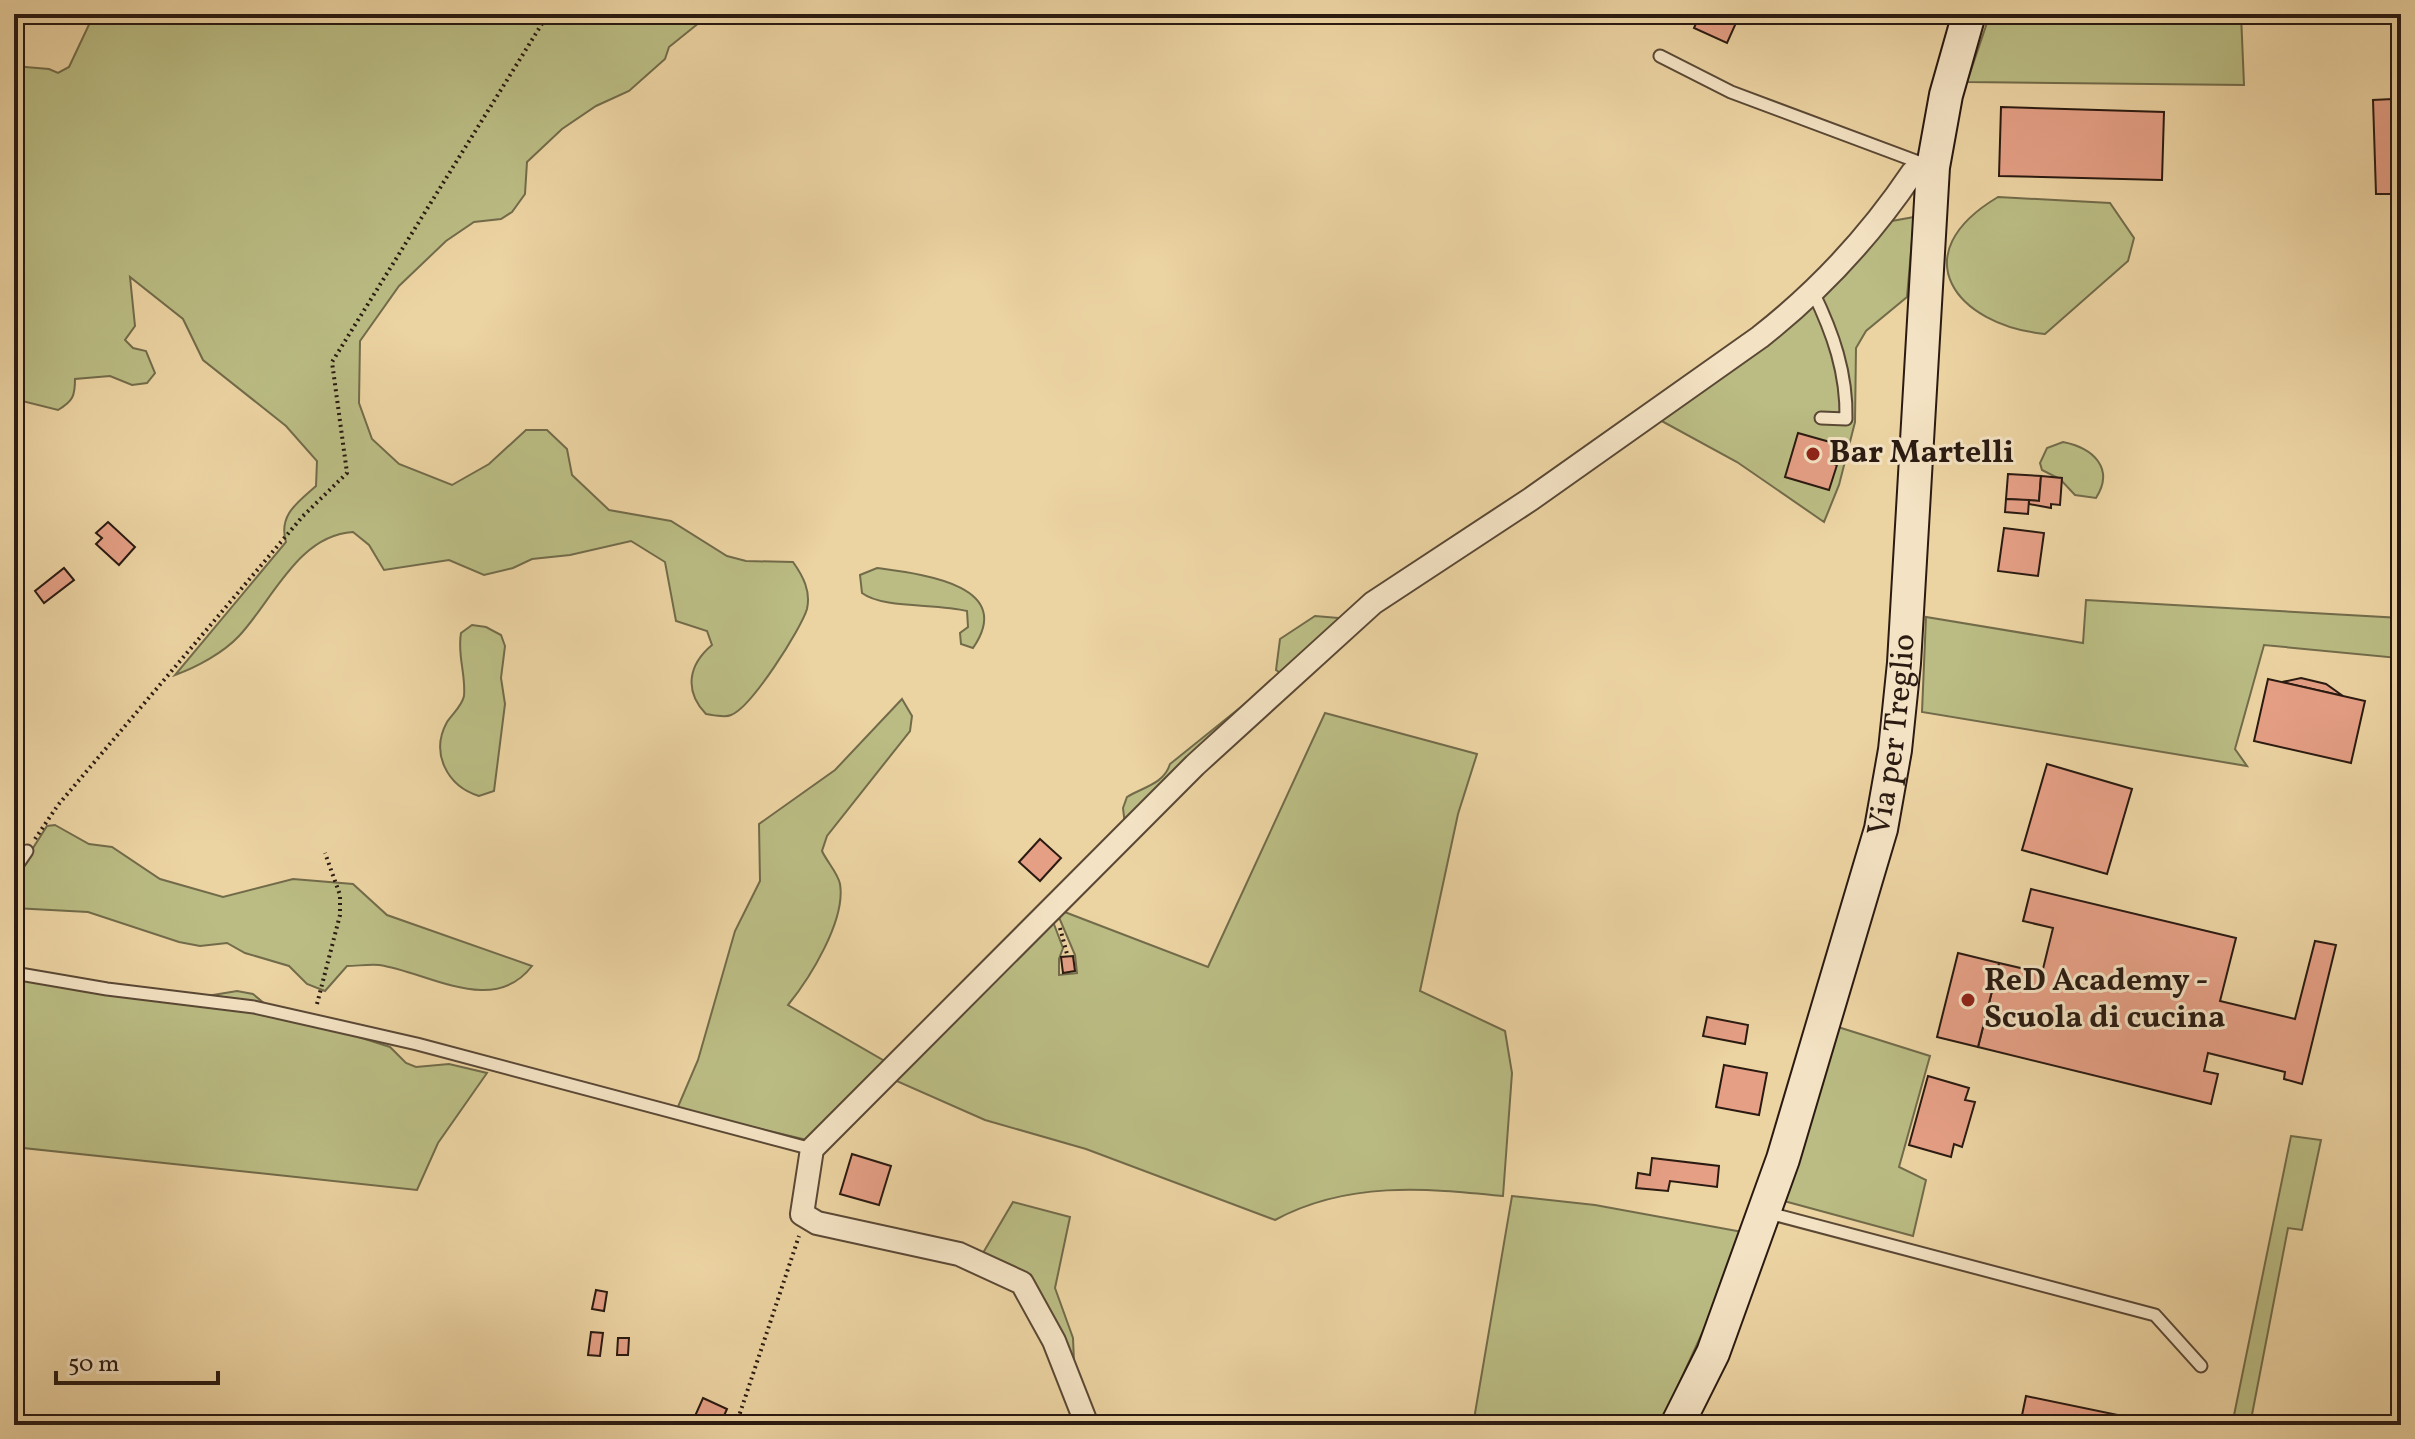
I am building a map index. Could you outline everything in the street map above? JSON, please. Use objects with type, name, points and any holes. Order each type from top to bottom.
[{"type":"main road","name":"Via per Treglio","points":[[1677,1425],[1713,1353],[1764,1212],[1881,829],[1895,750],[1904,663],[1933,167],[1946,95],[1969,14]]},
{"type":"street","points":[[1087,1425],[1054,1341],[1022,1283],[959,1254],[817,1223],[802,1214],[812,1149],[1195,765],[1359,614],[1760,337],[1813,292],[1865,239],[1913,172],[1933,167]]},
{"type":"lane","points":[[1660,56],[1731,92],[1933,167]]},
{"type":"lane","points":[[1813,292],[1830,326],[1846,387],[1846,419],[1821,418]]},
{"type":"lane","points":[[14,870],[27,851]]},
{"type":"lane","points":[[14,973],[107,989],[254,1007],[417,1044],[812,1149]]},
{"type":"lane","points":[[1764,1212],[2155,1315],[2201,1366]]},
{"type":"path","points":[[27,851],[58,805],[303,516],[347,473],[332,362],[548,14]]},
{"type":"path","points":[[319,1022],[315,1014],[340,915],[340,895],[325,853]]},
{"type":"path","points":[[736,1425],[799,1243],[802,1214]]},
{"type":"green space","points":[[94,14],[710,14],[669,47],[665,59],[629,91],[596,106],[562,129],[527,162],[525,194],[512,212],[501,219],[474,222],[446,241],[399,286],[360,341],[359,403],[372,439],[399,464],[452,485],[489,464],[526,430],[547,430],[567,449],[572,475],[609,510],[671,521],[727,556],[746,561],[793,562],[805,584],[807,609],[774,667],[740,709],[728,716],[719,716],[706,714],[699,705],[694,696],[692,678],[698,661],[712,645],[707,631],[676,621],[665,562],[631,541],[570,555],[532,559],[513,568],[484,575],[449,560],[384,570],[369,545],[353,532],[334,536],[301,557],[233,642],[209,659],[175,675],[286,542],[287,517],[316,486],[317,461],[286,426],[203,360],[183,319],[130,277],[135,326],[125,340],[133,348],[146,351],[155,373],[147,383],[132,385],[110,376],[75,379],[72,398],[58,410],[14,399],[14,66],[49,69],[58,73],[69,67]]},
{"type":"green space","points":[[1990,14],[2241,14],[2244,85],[1967,82]]},
{"type":"green space","points":[[1998,197],[2110,203],[2134,238],[2128,261],[2045,334],[2013,328],[1986,317],[1965,302],[1952,284],[1947,263],[1952,241],[1969,219]]},
{"type":"green space","points":[[1914,217],[1907,297],[1866,331],[1856,348],[1855,422],[1839,485],[1824,522],[1737,462],[1658,419],[1776,331],[1892,221]]},
{"type":"green space","points":[[2063,442],[2083,449],[2098,461],[2103,477],[2096,498],[2075,495],[2060,479],[2042,470],[2040,463],[2047,448]]},
{"type":"green space","points":[[877,568],[938,579],[958,586],[973,596],[983,609],[983,626],[973,648],[961,644],[960,633],[968,627],[967,611],[897,604],[862,593],[860,575]]},
{"type":"green space","points":[[2086,600],[2401,618],[2398,658],[2264,645],[2235,749],[2247,766],[1922,712],[1926,617],[2083,643]]},
{"type":"green space","points":[[1315,616],[1351,619],[1125,825],[1123,808],[1127,797],[1158,781],[1170,764],[1282,674],[1276,670],[1280,639]]},
{"type":"green space","points":[[472,625],[486,627],[501,635],[505,646],[501,678],[505,704],[494,791],[479,796],[458,785],[450,776],[441,756],[440,745],[447,722],[464,696],[460,641],[461,633]]},
{"type":"green space","points":[[902,699],[912,716],[910,731],[827,836],[822,851],[840,884],[838,914],[816,964],[788,1005],[888,1063],[811,1141],[677,1109],[698,1060],[735,931],[760,881],[759,824],[835,770]]},
{"type":"green space","points":[[1325,713],[1477,754],[1458,814],[1420,991],[1505,1031],[1512,1073],[1503,1196],[1416,1190],[1358,1193],[1302,1207],[1275,1220],[1086,1149],[985,1120],[892,1079],[1052,919],[1063,948],[1059,975],[1077,973],[1075,955],[1058,915],[1062,911],[1208,967]]},
{"type":"green space","points":[[55,825],[89,844],[112,847],[160,879],[223,897],[293,879],[353,884],[387,915],[532,966],[516,981],[499,988],[479,990],[379,965],[347,966],[325,991],[307,984],[289,966],[245,953],[227,943],[200,946],[179,942],[88,912],[14,908],[14,878],[47,826]]},
{"type":"green space","points":[[14,975],[174,1003],[182,996],[237,991],[253,994],[271,1009],[390,1047],[406,1063],[416,1067],[449,1064],[487,1073],[438,1143],[417,1190],[14,1147]]},
{"type":"green space","points":[[1838,1027],[1930,1056],[1899,1167],[1926,1180],[1913,1236],[1784,1201]]},
{"type":"green space","points":[[2291,1136],[2321,1140],[2302,1230],[2288,1228],[2250,1425],[2232,1425]]},
{"type":"green space","points":[[1512,1196],[1595,1205],[1748,1233],[1660,1425],[1473,1425]]},
{"type":"green space","points":[[1013,1202],[1070,1217],[1055,1288],[1073,1338],[1074,1362],[1045,1311],[980,1258]]},
{"type":"building","points":[[1700,14],[1740,14],[1727,43],[1694,28]]},
{"type":"building","points":[[2392,80],[2401,80],[2401,201],[2394,201]]},
{"type":"building","points":[[2392,99],[2395,194],[2376,194],[2373,100]]},
{"type":"building","points":[[2001,107],[2164,112],[2162,180],[1999,176]]},
{"type":"building","name":"Bar Martelli","points":[[1798,433],[1837,444],[1831,463],[1837,465],[1829,490],[1785,477]]},
{"type":"building","points":[[2008,474],[2041,476],[2039,501],[2006,499]]},
{"type":"building","points":[[2041,476],[2062,478],[2060,505],[2051,504],[2051,508],[2029,504],[2029,500],[2039,501]]},
{"type":"building","points":[[2006,499],[2029,500],[2028,514],[2005,512]]},
{"type":"building","points":[[108,522],[135,547],[119,565],[96,544],[102,538],[96,533]]},
{"type":"building","points":[[2004,528],[2044,533],[2038,576],[1998,571]]},
{"type":"building","points":[[64,568],[74,580],[44,603],[35,591]]},
{"type":"building","points":[[2301,678],[2326,684],[2343,696],[2282,682]]},
{"type":"building","points":[[2268,679],[2365,701],[2351,763],[2254,741]]},
{"type":"building","points":[[2047,764],[2132,789],[2107,874],[2022,850]]},
{"type":"building","points":[[1040,839],[1061,858],[1040,881],[1019,862]]},
{"type":"building","points":[[2031,889],[2236,938],[2220,1001],[2295,1019],[2315,941],[2336,945],[2302,1084],[2284,1079],[2285,1072],[2208,1053],[2204,1071],[2218,1074],[2211,1104],[1978,1047],[1999,963],[2042,973],[2053,928],[2023,921]]},
{"type":"building","name":"ReD Academy - Scuola di cucina","points":[[1958,953],[1999,963],[1978,1047],[1937,1037]]},
{"type":"building","points":[[1073,956],[1075,971],[1063,973],[1061,957]]},
{"type":"building","points":[[1707,1017],[1748,1025],[1745,1044],[1703,1036]]},
{"type":"building","points":[[1724,1065],[1767,1073],[1759,1115],[1716,1107]]},
{"type":"building","points":[[1928,1076],[1969,1088],[1965,1100],[1975,1102],[1962,1147],[1954,1144],[1951,1157],[1909,1145]]},
{"type":"building","points":[[852,1154],[891,1166],[879,1205],[840,1194]]},
{"type":"building","points":[[1652,1158],[1719,1166],[1717,1187],[1670,1181],[1668,1191],[1636,1188],[1638,1173],[1650,1175]]},
{"type":"building","points":[[596,1290],[607,1292],[604,1311],[592,1309]]},
{"type":"building","points":[[591,1332],[603,1333],[600,1356],[588,1355]]},
{"type":"building","points":[[618,1338],[629,1338],[628,1355],[617,1355]]},
{"type":"building","points":[[2026,1396],[2166,1425],[2020,1425]]},
{"type":"building","points":[[703,1398],[727,1409],[720,1425],[691,1425]]},
{"type":"place","name":"Bar Martelli","points":[[1813,454]]},
{"type":"place","name":"ReD Academy - Scuola di cucina","points":[[1968,1000]]}]
